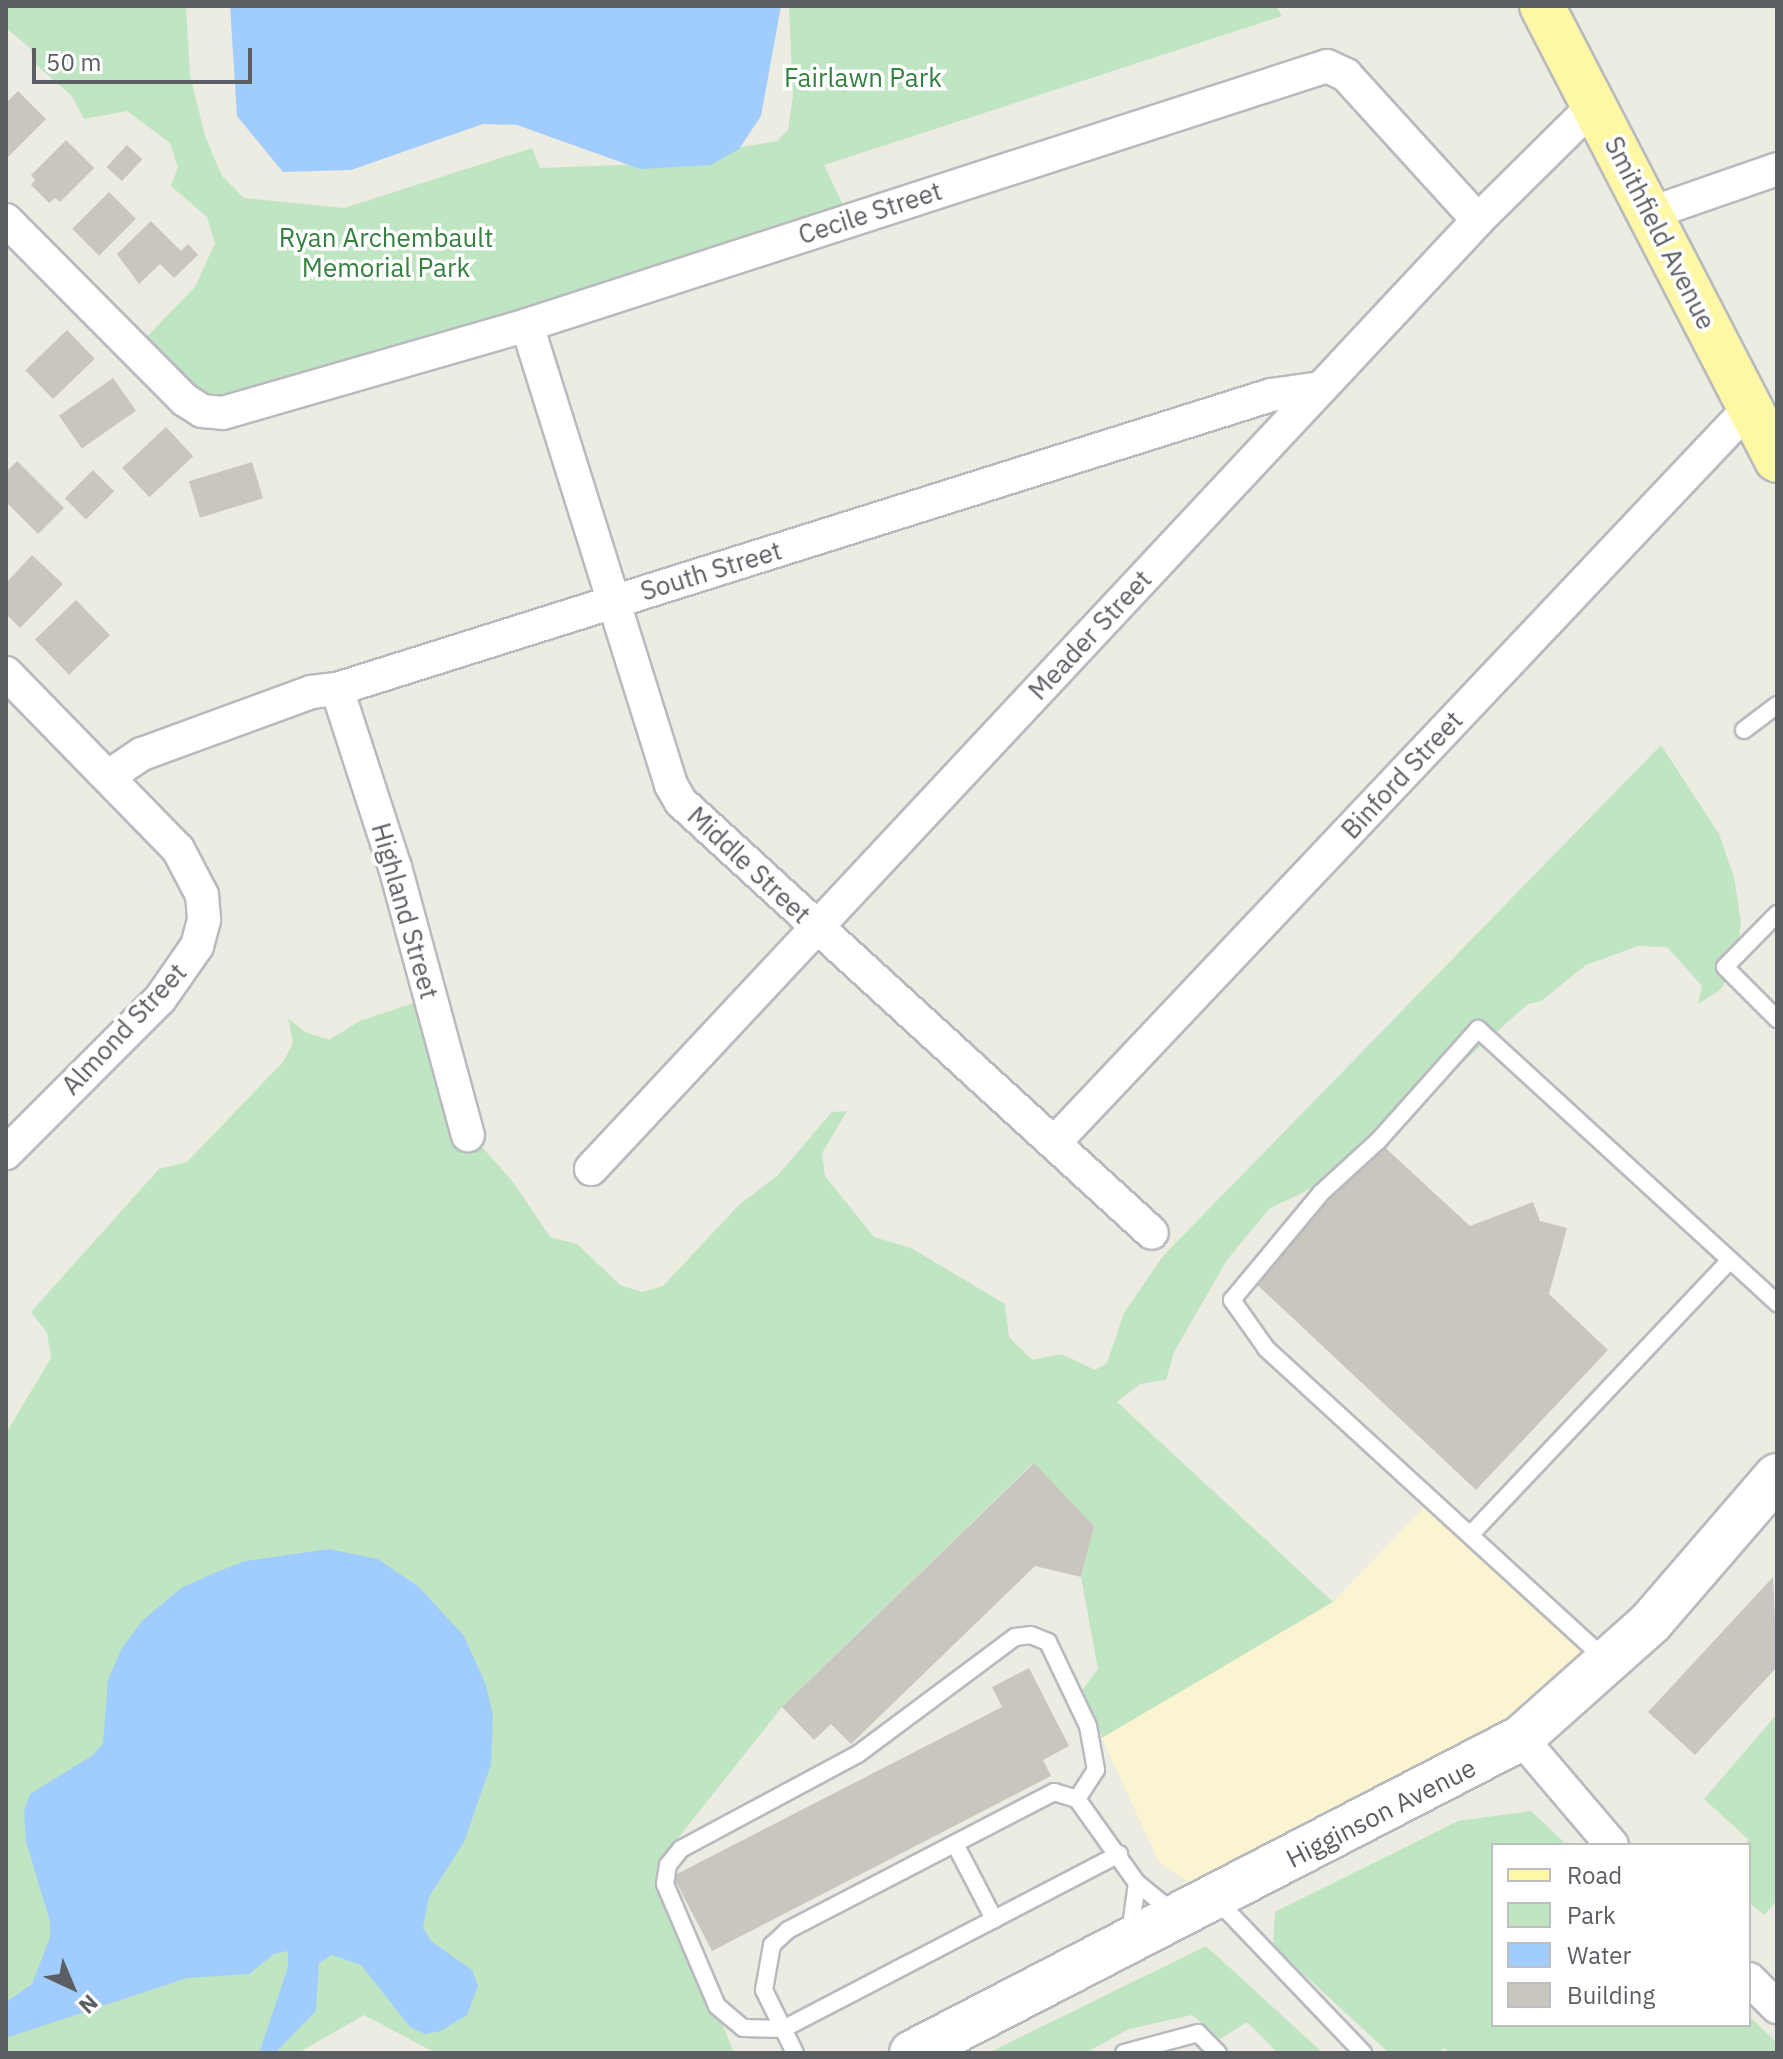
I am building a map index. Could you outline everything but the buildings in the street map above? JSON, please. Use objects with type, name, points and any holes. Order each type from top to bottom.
[{"type":"main road","name":"Smithfield Avenue","points":[[1542,6],[1777,460]]},
{"type":"street","name":"Cecile Street","points":[[6,220],[202,411],[249,409],[527,325],[1327,66],[1346,75],[1478,220]]},
{"type":"street","name":"Meader Street","points":[[591,1169],[1478,220],[1593,106]]},
{"type":"street","points":[[1651,213],[1777,169]]},
{"type":"street","name":"Middle Street","points":[[527,325],[612,602],[681,802],[1152,1233]]},
{"type":"street","name":"South Street","points":[[109,776],[142,754],[311,692],[337,689],[1271,395],[1321,388]]},
{"type":"street","name":"Binford Street","points":[[1054,1143],[1749,408]]},
{"type":"street","name":"Almond Street","points":[[6,673],[109,776],[191,870],[202,895],[204,920],[197,946],[160,999],[10,1142]]},
{"type":"street","name":"Highland Street","points":[[337,689],[395,867],[468,1135]]},
{"type":"street","name":"Higginson Avenue","points":[[912,2053],[1521,1738],[1609,1662],[1682,1588],[1777,1476]]},
{"type":"street","points":[[1521,1738],[1610,1843]]},
{"type":"street","points":[[1751,1981],[1777,2007]]},
{"type":"lane","points":[[1744,730],[1777,705]]},
{"type":"lane","points":[[1777,914],[1725,967],[1777,1019]]},
{"type":"lane","points":[[1609,1662],[1473,1532],[1266,1348],[1232,1300],[1321,1193],[1378,1141],[1478,1029],[1777,1303]]},
{"type":"lane","points":[[1473,1532],[1730,1260]]},
{"type":"lane","points":[[1077,1799],[1096,1770],[1088,1726],[1048,1642],[1031,1635],[1015,1637],[858,1754],[681,1849],[668,1865],[665,1884],[717,2006],[743,2028],[783,2029],[1119,1854]]},
{"type":"lane","points":[[795,2053],[764,1990],[772,1945],[788,1930],[1054,1792],[1077,1799],[1137,1883],[1196,1906],[1363,2053]]},
{"type":"lane","points":[[955,1844],[994,1919]]},
{"type":"lane","points":[[1129,1942],[1137,1883]]},
{"type":"lane","points":[[1124,2053],[1198,2033],[1218,2053]]},
{"type":"green space","points":[[6,6],[186,6],[190,75],[205,136],[222,176],[244,198],[344,208],[532,148],[540,168],[646,164],[777,141],[788,130],[793,97],[789,6],[1276,6],[1282,16],[824,165],[844,207],[836,214],[205,409],[139,345],[195,287],[215,243],[207,217],[171,186],[178,167],[170,143],[127,111],[84,119],[71,95],[35,64],[30,48],[6,28]]},
{"type":"green space","points":[[1661,745],[1719,834],[1734,877],[1741,922],[1735,967],[1720,990],[1698,1004],[1702,986],[1667,947],[1638,946],[1586,965],[1541,1001],[1528,1004],[1332,1178],[1269,1209],[1227,1260],[1174,1352],[1166,1380],[1140,1384],[1117,1402],[1333,1602],[1102,1738],[1081,1692],[1098,1669],[1081,1577],[1094,1526],[1033,1463],[782,1707],[667,1852],[665,1884],[734,2053],[436,2053],[364,2015],[298,2053],[6,2053],[6,1433],[51,1358],[47,1333],[31,1312],[159,1169],[187,1162],[283,1062],[293,1043],[288,1018],[305,1032],[329,1040],[360,1021],[426,999],[466,1129],[513,1182],[550,1237],[577,1244],[620,1285],[642,1292],[663,1286],[739,1205],[778,1175],[832,1112],[847,1111],[822,1153],[825,1176],[874,1237],[911,1248],[1005,1304],[1009,1337],[1032,1360],[1062,1354],[1095,1370],[1107,1363],[1124,1313],[1163,1256]]},
{"type":"green space","points":[[1777,1714],[1777,1900],[1764,1915],[1751,1905],[1751,1843],[1747,1843],[1749,1840],[1704,1799]]},
{"type":"green space","points":[[1531,1811],[1565,1843],[1491,1843],[1491,2027],[1751,2027],[1751,2018],[1777,2043],[1777,2053],[1450,2053],[1444,2048],[1438,2053],[1389,2053],[1273,1946],[1275,1912],[1458,1821]]},
{"type":"green space","points":[[1206,1946],[1323,2053],[1278,2053],[1247,2022],[1220,2039],[1192,2015],[1129,2029],[1085,2053],[988,2053]]},
{"type":"sand","points":[[1434,1497],[1609,1662],[1214,1897],[1160,1864],[1102,1738],[1333,1602]]},
{"type":"water","points":[[230,6],[781,6],[761,116],[739,149],[711,165],[640,169],[517,125],[483,124],[351,170],[283,172],[237,116]]},
{"type":"water","points":[[329,1549],[378,1559],[419,1587],[464,1636],[486,1685],[493,1716],[491,1765],[464,1842],[429,1897],[423,1927],[431,1941],[472,1970],[478,1986],[467,2015],[441,2031],[425,2034],[410,2027],[361,1965],[332,1955],[319,1963],[316,2011],[275,2053],[259,2053],[288,1967],[288,1951],[274,1954],[249,1974],[187,1978],[6,2038],[6,2002],[32,1984],[50,1937],[50,1921],[26,1842],[24,1810],[30,1794],[93,1755],[103,1743],[108,1680],[122,1648],[142,1621],[181,1588],[245,1561]]},
{"type":"park label","name":"Fairlawn Park","points":[[863,78]]},
{"type":"park label","name":"Ryan Archembault Memorial Park","points":[[386,253]]}]
